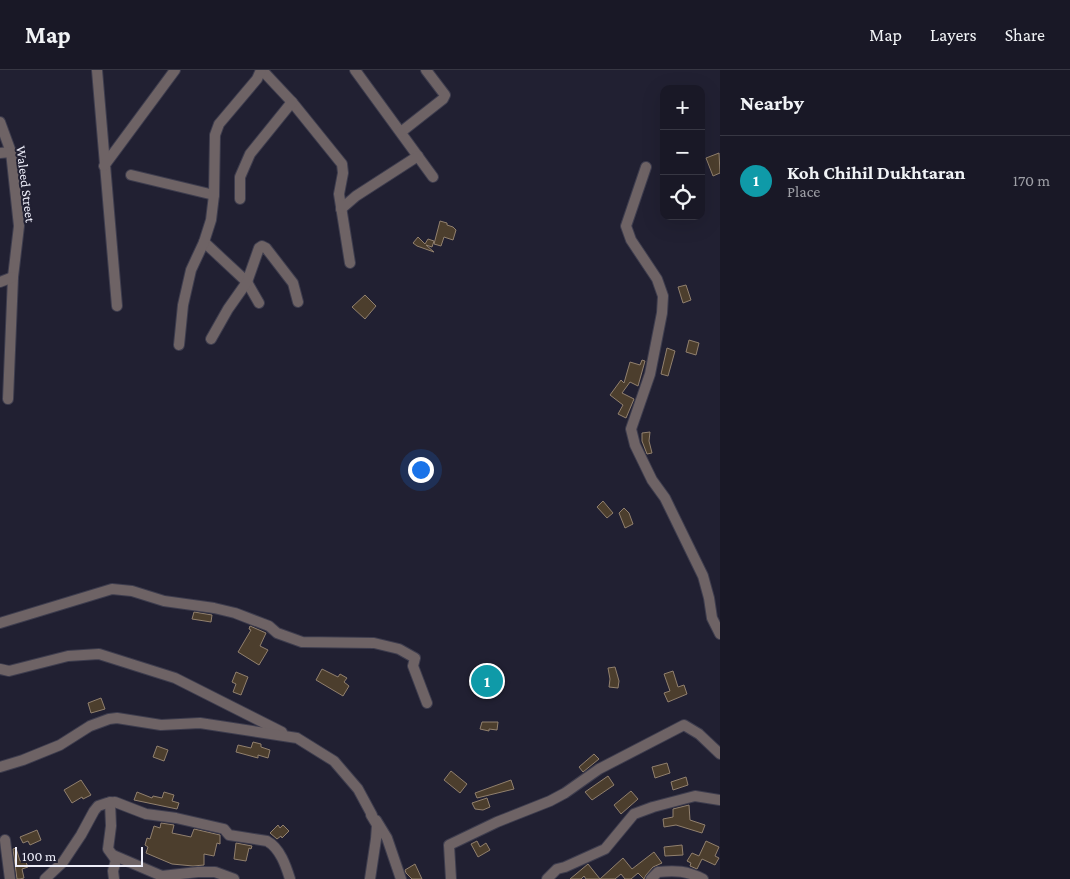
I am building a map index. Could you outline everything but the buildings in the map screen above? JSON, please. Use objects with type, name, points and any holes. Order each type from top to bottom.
[{"type":"street","points":[[104,166],[175,70]]},
{"type":"street","points":[[179,345],[183,305],[191,270],[204,242],[211,220],[214,195],[215,135],[219,124],[258,78],[261,70],[292,102],[342,164],[344,173],[338,194],[350,263]]},
{"type":"street","points":[[355,70],[433,177]]},
{"type":"street","points":[[401,132],[443,99],[445,95],[426,70]]},
{"type":"street","points":[[98,71],[116,306]]},
{"type":"street","points":[[240,199],[240,177],[250,154],[292,102]]},
{"type":"street","name":"Waleed Street","points":[[0,122],[11,152],[19,226],[14,277],[8,399]]},
{"type":"street","points":[[0,153],[11,152]]},
{"type":"street","points":[[341,209],[356,196],[418,156]]},
{"type":"street","points":[[646,167],[626,226],[631,240],[657,279],[663,296],[662,314],[650,374],[631,429],[632,438],[652,480],[666,498],[703,576],[712,618],[720,634]]},
{"type":"street","points":[[131,175],[214,195]]},
{"type":"street","points":[[204,242],[248,282],[258,302]]},
{"type":"street","points":[[211,338],[228,309],[248,282],[259,248],[262,246],[266,248],[293,283],[298,302]]},
{"type":"street","points":[[0,282],[14,277]]},
{"type":"street","points":[[0,623],[112,589],[132,591],[164,601],[235,613],[269,626],[277,632],[302,642],[374,643],[399,649],[415,658],[413,666],[427,703]]},
{"type":"street","points":[[0,669],[9,671],[68,656],[100,654],[175,678],[250,718],[297,738],[334,761],[358,789],[387,838],[401,879]]},
{"type":"street","points":[[0,767],[60,745],[90,726],[116,718],[161,725],[200,723],[297,738]]},
{"type":"street","points":[[451,879],[449,845],[497,822],[550,801],[565,793],[599,769],[684,725],[699,734],[720,754]]},
{"type":"street","points":[[547,879],[557,869],[605,848],[634,814],[695,796],[720,800]]},
{"type":"street","points":[[110,802],[111,826],[108,849],[116,860],[113,871],[114,879]]},
{"type":"street","points":[[50,877],[63,862],[98,806],[115,802],[146,814],[176,818],[224,829],[229,834],[267,841],[280,854],[290,879]]},
{"type":"street","points":[[370,879],[377,825],[372,815]]},
{"type":"street","points":[[5,840],[10,879]]},
{"type":"street","points":[[112,855],[162,876],[215,872],[234,879]]},
{"type":"street","points":[[651,879],[658,872],[675,871],[689,872],[703,879]]},
{"type":"place","name":"Koh Chihil Dukhtaran","points":[[487,681]]}]
